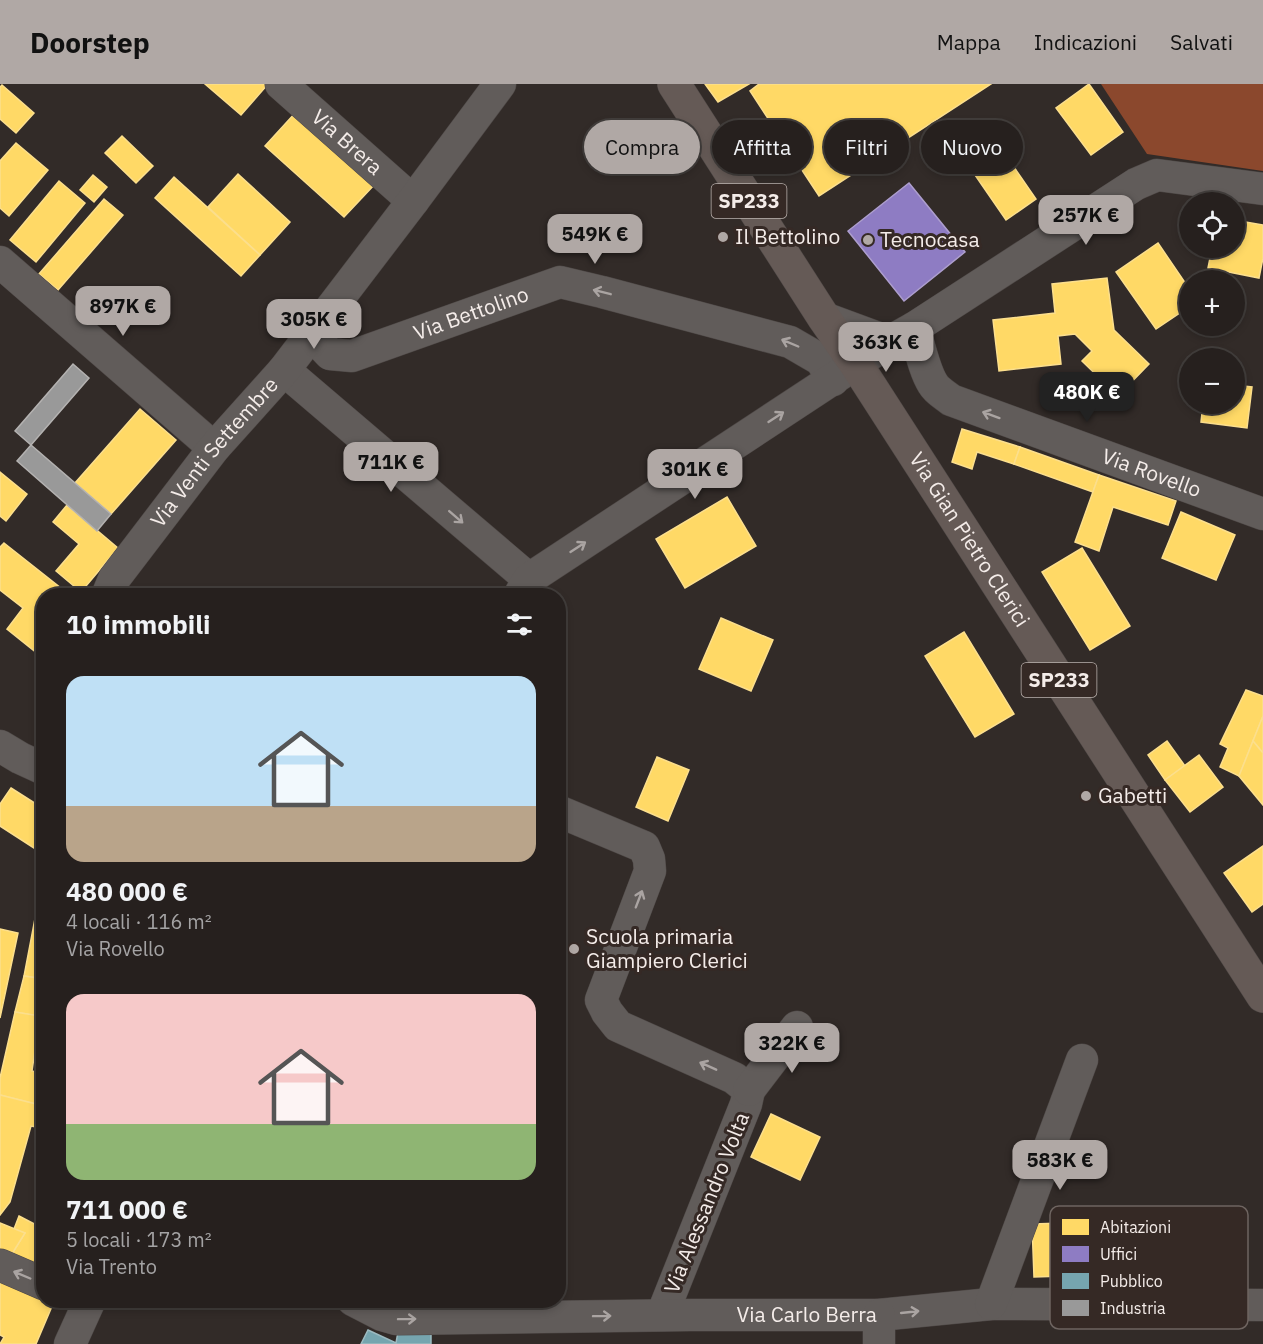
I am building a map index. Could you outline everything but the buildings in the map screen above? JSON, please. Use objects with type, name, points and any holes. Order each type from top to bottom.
[{"type":"main road","name":"Via Gian Pietro Clerici","points":[[674,84],[824,318],[844,372],[1263,996]]},
{"type":"street","name":"Via Brera","points":[[281,84],[413,201]]},
{"type":"street","name":"Via Venti Settembre","points":[[110,588],[114,579],[214,448],[284,370],[500,84]]},
{"type":"street","points":[[284,370],[524,587],[844,372],[1136,184],[1157,175],[1263,189]]},
{"type":"street","points":[[0,262],[214,448]]},
{"type":"street","name":"Via Bettolino","points":[[309,391],[334,364],[352,356],[560,282],[790,342],[844,372]]},
{"type":"street","points":[[824,318],[902,335]]},
{"type":"street","points":[[311,334],[330,354],[352,356]]},
{"type":"street","name":"Via Rovello","points":[[902,335],[922,356],[932,383],[951,400],[1263,514]]},
{"type":"street","points":[[0,746],[36,765]]},
{"type":"street","name":"Via Alessandro Volta","points":[[566,814],[644,846],[649,859],[650,871],[601,1000],[607,1012],[618,1026],[734,1078],[749,1090]]},
{"type":"street","name":"Via Alessandro Volta","points":[[662,1315],[746,1104],[749,1090],[797,1027]]},
{"type":"street","points":[[991,1304],[1082,1060]]},
{"type":"street","points":[[0,1265],[36,1281]]},
{"type":"street","name":"Via Carlo Berra","points":[[368,1308],[382,1316],[396,1319],[662,1315],[879,1330],[991,1304],[1050,1304]]},
{"type":"street","name":"Via Carlo Berra","points":[[1248,1305],[1263,1305]]},
{"type":"street","points":[[70,1344],[84,1308]]},
{"type":"shaded area","points":[[1101,84],[1263,84],[1263,171],[1147,154]]},
{"type":"place","name":"Il Bettolino","points":[[723,237]]},
{"type":"place","name":"Tecnocasa","points":[[868,240]]},
{"type":"place","name":"Gabetti","points":[[1086,796]]},
{"type":"place","name":"Scuola primaria Giampiero Clerici","points":[[574,949]]}]
